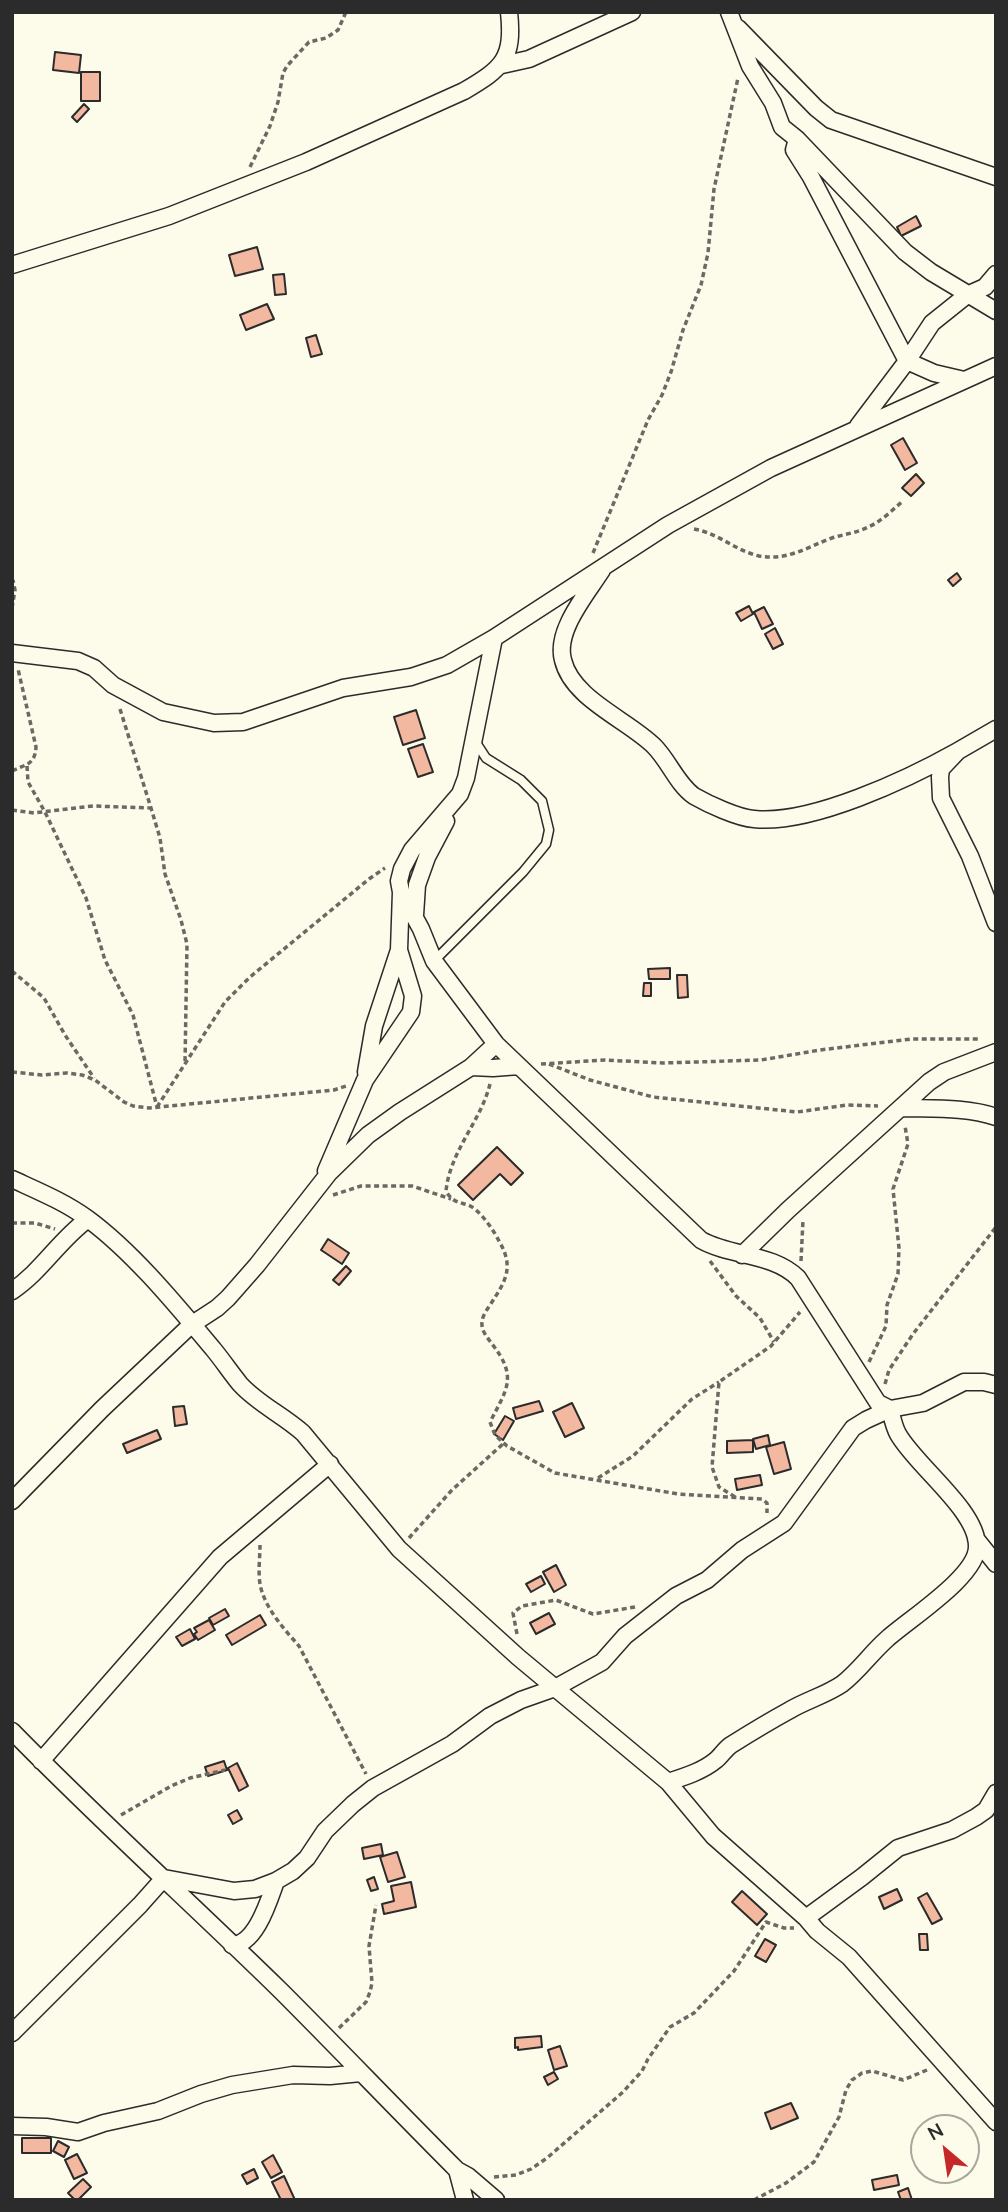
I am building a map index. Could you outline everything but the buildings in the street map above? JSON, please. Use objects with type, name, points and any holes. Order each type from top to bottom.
[{"type":"street","points":[[502,65],[512,34],[509,12]]},
{"type":"street","points":[[12,265],[169,216],[306,162],[464,91],[502,65],[529,59],[632,12]]},
{"type":"street","points":[[730,18],[750,66],[773,103],[782,127],[797,139],[905,252],[931,272],[996,312]]},
{"type":"street","points":[[730,18],[816,108],[831,120],[996,177]]},
{"type":"street","points":[[797,139],[794,150],[907,361],[934,373],[964,380]]},
{"type":"street","points":[[857,428],[932,323],[967,295],[981,290],[996,274]]},
{"type":"street","points":[[13,653],[78,661],[94,668],[113,685],[163,712],[214,723],[243,722],[343,688],[411,677],[447,665],[494,638],[668,525],[771,468],[996,366]]},
{"type":"street","points":[[604,566],[565,630],[561,644],[563,661],[570,678],[591,699],[649,741],[694,795],[750,819],[774,820],[829,808],[909,777],[996,729]]},
{"type":"street","points":[[415,916],[417,885],[427,858],[466,778],[494,638]]},
{"type":"street","points":[[958,751],[941,769],[941,798],[970,856],[996,923]]},
{"type":"street","points":[[365,1080],[373,1026],[399,950],[399,881],[402,869],[412,850],[460,794]]},
{"type":"street","points":[[401,892],[415,916],[434,961],[496,1044],[701,1240],[715,1248],[773,1262],[790,1270],[807,1291],[864,1381],[884,1406],[898,1434],[968,1520],[976,1539],[978,1548],[974,1559],[945,1593],[886,1640],[842,1684],[758,1728],[727,1748],[708,1766],[668,1782]]},
{"type":"street","points":[[323,1180],[365,1080],[411,1012],[413,996],[399,950]]},
{"type":"street","points":[[12,1501],[102,1409],[191,1325],[228,1298],[323,1180],[368,1135],[471,1067],[496,1044]]},
{"type":"street","points":[[742,1255],[929,1082],[944,1072],[996,1052]]},
{"type":"street","points":[[471,1067],[519,1066]]},
{"type":"street","points":[[902,1108],[982,1112],[996,1117]]},
{"type":"street","points":[[12,1179],[52,1197],[88,1219],[122,1248],[241,1384],[259,1402],[289,1421],[330,1464],[399,1549],[518,1657],[668,1782],[713,1836],[849,1957],[996,2122]]},
{"type":"street","points":[[12,1291],[28,1281],[68,1234],[88,1219]]},
{"type":"street","points":[[164,1878],[234,1891],[255,1889],[293,1871],[307,1858],[325,1832],[373,1788],[452,1744],[490,1716],[521,1700],[555,1688],[602,1662],[625,1636],[676,1596],[707,1580],[742,1550],[789,1518],[853,1429],[884,1406],[923,1403],[964,1381],[996,1385]]},
{"type":"street","points":[[41,1761],[220,1557],[330,1464]]},
{"type":"street","points":[[976,1539],[996,1564]]},
{"type":"street","points":[[12,1731],[462,2173],[496,2200]]},
{"type":"street","points":[[806,1918],[898,1848],[952,1830],[976,1817],[986,1810],[996,1793]]},
{"type":"street","points":[[12,2033],[164,1878]]},
{"type":"street","points":[[232,1945],[240,1945],[257,1927],[276,1881]]},
{"type":"street","points":[[12,2126],[78,2132],[104,2123],[158,2111],[232,2085],[293,2075],[330,2076],[360,2073]]},
{"type":"street","points":[[462,2173],[465,2200]]},
{"type":"lane","points":[[434,961],[523,872],[545,844],[549,830],[542,801],[521,780],[486,758],[473,738]]},
{"type":"path","points":[[239,189],[270,126],[287,66],[309,42],[326,38],[338,30],[346,12]]},
{"type":"path","points":[[582,581],[648,420],[667,384],[683,330],[701,285],[708,253],[715,189],[744,52]]},
{"type":"path","points":[[668,525],[704,531],[760,556],[783,557],[869,527],[903,501]]},
{"type":"path","points":[[12,608],[15,590],[13,580]]},
{"type":"path","points":[[12,771],[27,766],[36,756],[37,747],[13,653]]},
{"type":"path","points":[[113,685],[160,838],[165,874],[187,944],[185,1065]]},
{"type":"path","points":[[27,766],[28,782],[86,898],[105,960],[133,1015],[157,1107]]},
{"type":"path","points":[[12,810],[45,812],[93,806],[151,807]]},
{"type":"path","points":[[157,1107],[225,1002],[250,977],[369,878],[412,850]]},
{"type":"path","points":[[12,971],[44,998],[95,1080],[124,1102],[133,1105],[157,1107],[334,1090],[365,1080]]},
{"type":"path","points":[[519,1066],[605,1060],[663,1063],[761,1060],[911,1039],[983,1040]]},
{"type":"path","points":[[549,1064],[590,1080],[653,1097],[797,1112],[847,1105],[902,1108],[908,1144],[893,1189],[899,1248],[898,1274],[887,1306],[886,1326],[870,1360],[864,1381]]},
{"type":"path","points":[[450,1199],[446,1186],[452,1165],[485,1102],[493,1068]]},
{"type":"path","points":[[12,1072],[75,1074],[95,1080]]},
{"type":"path","points":[[302,1208],[361,1186],[412,1185],[478,1211],[500,1241],[506,1256],[507,1277],[485,1313],[482,1325],[506,1364],[509,1374],[507,1387],[490,1422],[495,1435],[555,1473],[678,1494],[762,1499],[769,1507],[760,1539]]},
{"type":"path","points":[[596,1479],[633,1456],[692,1399],[755,1358],[789,1326],[807,1291],[801,1252],[802,1222],[810,1190]]},
{"type":"path","points":[[12,1223],[35,1223],[68,1234]]},
{"type":"path","points":[[884,1406],[889,1370],[913,1334],[996,1227]]},
{"type":"path","points":[[701,1240],[719,1276],[736,1296],[755,1311],[774,1342]]},
{"type":"path","points":[[719,1382],[712,1467],[719,1487],[737,1498]]},
{"type":"path","points":[[399,1549],[452,1490],[504,1443]]},
{"type":"path","points":[[260,1524],[261,1592],[304,1655],[373,1788]]},
{"type":"path","points":[[518,1657],[513,1613],[522,1606],[556,1600],[593,1614],[639,1606]]},
{"type":"path","points":[[99,1818],[116,1818],[190,1778],[225,1770]]},
{"type":"path","points":[[328,2040],[366,2002],[370,1992],[372,1983],[369,1946],[376,1905]]},
{"type":"path","points":[[462,2173],[499,2178],[531,2169],[547,2158],[623,2092],[642,2071],[670,2027],[694,2013],[734,1971],[765,1923],[788,1928],[801,1924],[806,1918]]},
{"type":"path","points":[[754,2200],[786,2183],[814,2162],[838,2117],[852,2080],[862,2073],[872,2071],[903,2080],[931,2068],[939,2057]]}]
